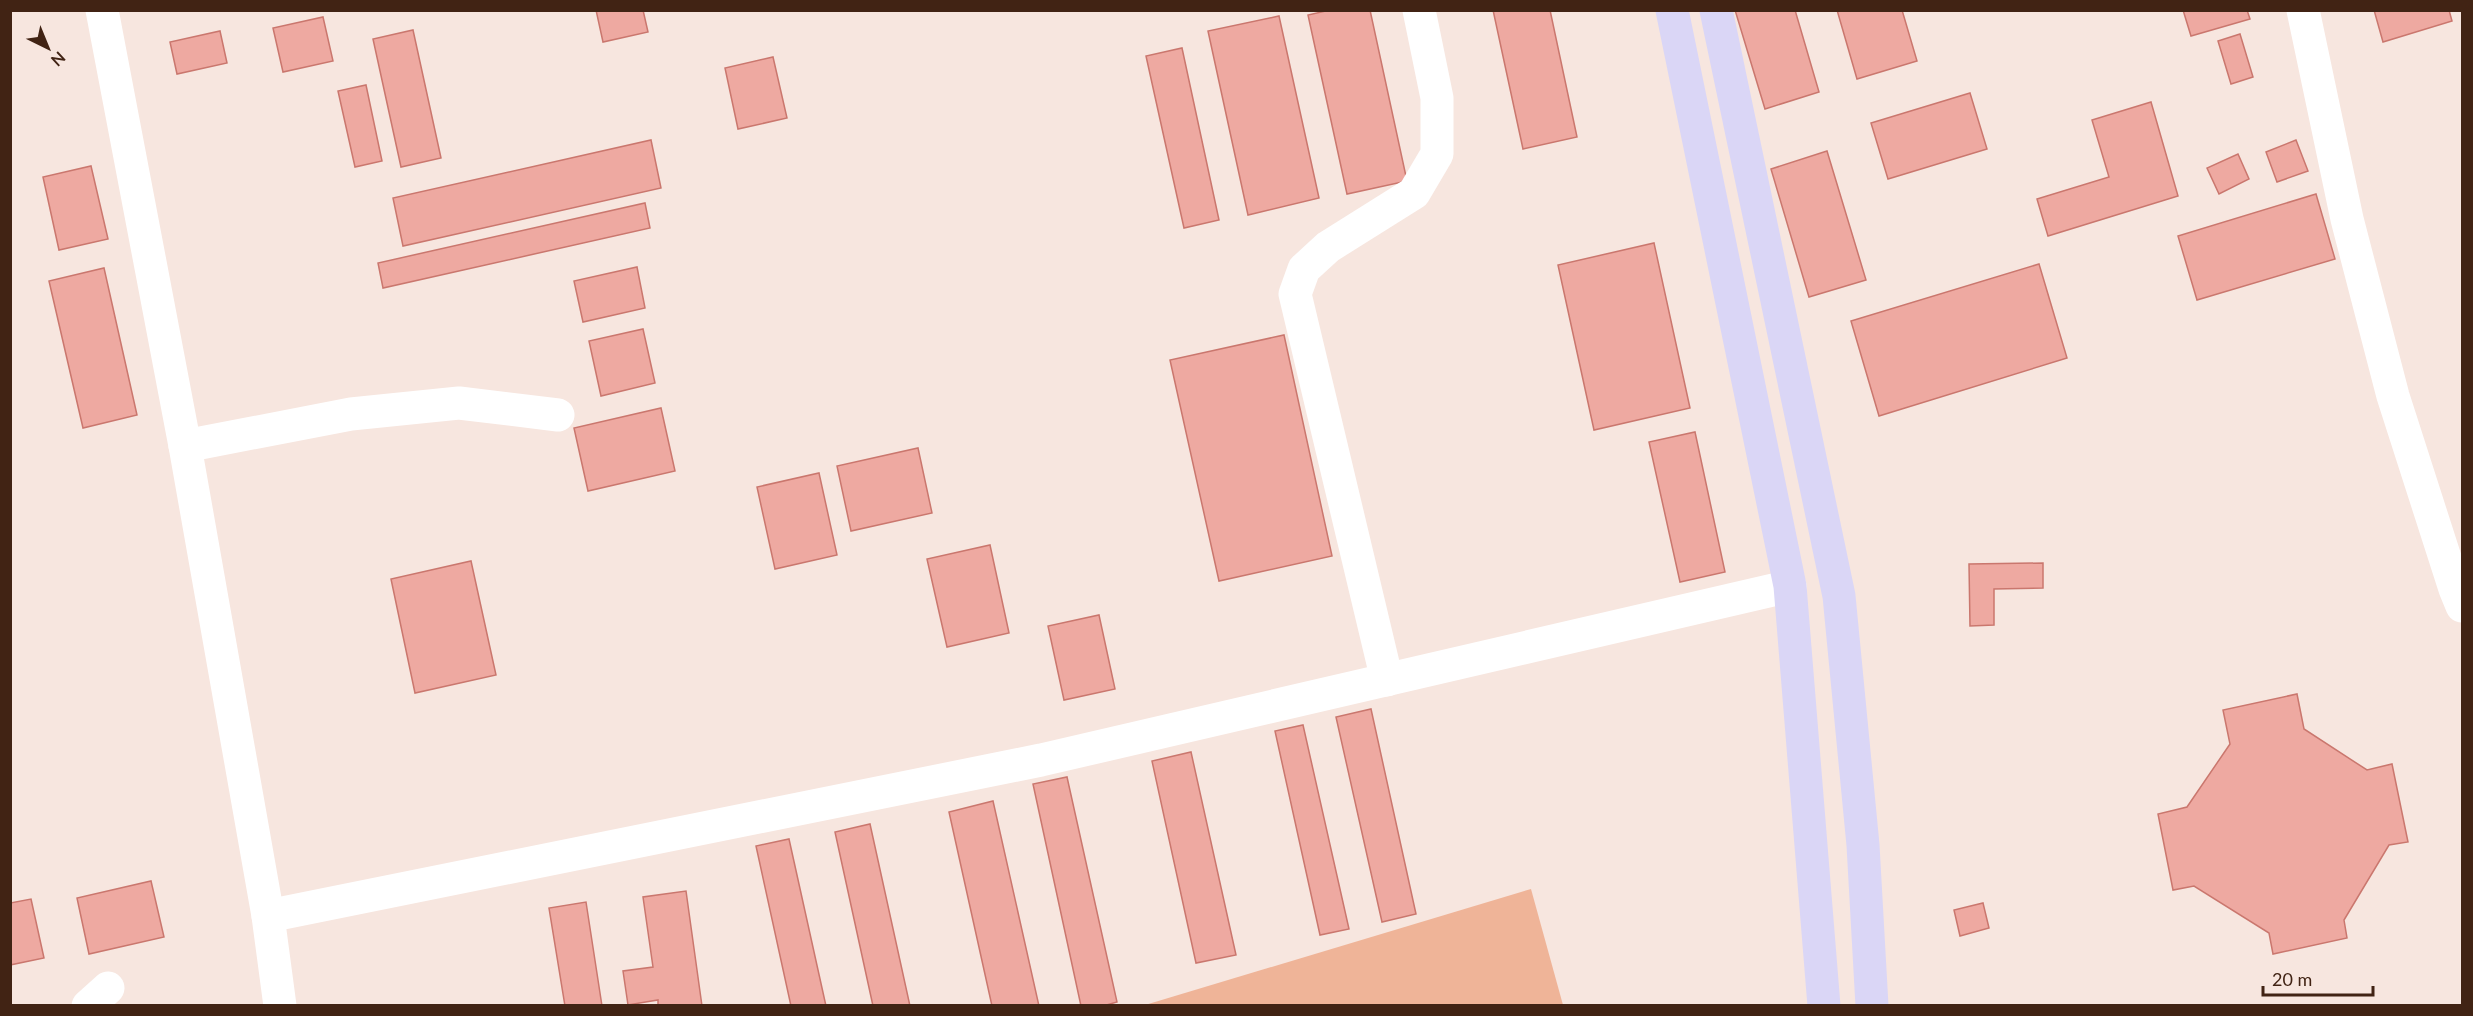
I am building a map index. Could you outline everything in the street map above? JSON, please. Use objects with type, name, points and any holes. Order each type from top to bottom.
[{"type":"street","points":[[102,10],[185,446],[268,916],[280,1005]]},
{"type":"street","points":[[1387,680],[1295,294],[1304,269],[1328,247],[1414,193],[1437,154],[1437,98],[1419,10]]},
{"type":"street","points":[[1672,10],[1790,586],[1824,1005]]},
{"type":"street","points":[[1716,10],[1839,596],[1863,845],[1872,1005]]},
{"type":"street","points":[[2303,10],[2347,219],[2393,396],[2455,589],[2463,606]]},
{"type":"street","points":[[185,446],[351,414],[459,403],[558,415]]},
{"type":"street","points":[[268,916],[1041,760],[1790,586]]},
{"type":"shaded area","points":[[1531,889],[1563,1005],[1145,1005]]},
{"type":"building","points":[[596,10],[643,10],[648,32],[603,42]]},
{"type":"building","points":[[1330,10],[1370,10],[1407,181],[1347,194],[1308,15]]},
{"type":"building","points":[[1493,10],[1550,10],[1577,137],[1523,149]]},
{"type":"building","points":[[1735,10],[1795,10],[1819,92],[1765,109]]},
{"type":"building","points":[[1837,10],[1902,10],[1917,61],[1857,79]]},
{"type":"building","points":[[2183,10],[2247,10],[2250,19],[2191,36]]},
{"type":"building","points":[[2374,10],[2449,10],[2452,21],[2383,42]]},
{"type":"building","points":[[1279,16],[1319,198],[1248,215],[1208,31]]},
{"type":"building","points":[[323,17],[333,61],[283,72],[273,28]]},
{"type":"building","points":[[413,30],[441,158],[401,167],[373,39]]},
{"type":"building","points":[[220,31],[227,63],[177,74],[170,42]]},
{"type":"building","points":[[2240,34],[2253,77],[2231,84],[2218,41]]},
{"type":"building","points":[[1182,48],[1219,220],[1184,228],[1146,56]]},
{"type":"building","points":[[773,57],[787,118],[738,129],[725,68]]},
{"type":"building","points":[[366,85],[382,161],[355,167],[338,91]]},
{"type":"building","points":[[1970,93],[1987,149],[1888,179],[1871,123]]},
{"type":"building","points":[[2151,102],[2178,196],[2048,236],[2037,199],[2109,177],[2092,120]]},
{"type":"building","points":[[651,140],[661,188],[403,246],[393,198]]},
{"type":"building","points":[[2296,140],[2308,171],[2277,182],[2266,152]]},
{"type":"building","points":[[1827,151],[1866,280],[1809,297],[1771,169]]},
{"type":"building","points":[[2238,154],[2249,179],[2219,194],[2207,168]]},
{"type":"building","points":[[91,166],[108,239],[59,250],[43,177]]},
{"type":"building","points":[[2316,194],[2335,259],[2197,300],[2178,236]]},
{"type":"building","points":[[645,203],[650,228],[383,288],[378,263]]},
{"type":"building","points":[[1654,243],[1690,408],[1594,430],[1558,265]]},
{"type":"building","points":[[2039,264],[2067,358],[1879,416],[1851,321]]},
{"type":"building","points":[[637,267],[645,308],[583,322],[574,281]]},
{"type":"building","points":[[104,268],[137,415],[83,428],[49,281]]},
{"type":"building","points":[[643,329],[655,383],[601,396],[589,341]]},
{"type":"building","points":[[1284,335],[1332,556],[1219,581],[1170,360]]},
{"type":"building","points":[[661,408],[675,471],[588,491],[574,428]]},
{"type":"building","points":[[1695,432],[1725,572],[1680,582],[1649,442]]},
{"type":"building","points":[[918,448],[932,513],[851,531],[837,466]]},
{"type":"building","points":[[819,473],[837,555],[775,569],[757,487]]},
{"type":"building","points":[[990,545],[1009,633],[947,647],[927,559]]},
{"type":"building","points":[[471,561],[496,675],[415,693],[391,579]]},
{"type":"building","points":[[2043,563],[2043,588],[1994,589],[1994,625],[1970,626],[1969,564]]},
{"type":"building","points":[[1099,615],[1115,689],[1064,700],[1048,626]]},
{"type":"building","points":[[2297,694],[2304,729],[2367,770],[2392,764],[2408,842],[2389,845],[2344,920],[2347,938],[2273,954],[2269,933],[2194,886],[2173,890],[2158,814],[2187,807],[2230,744],[2223,710]]},
{"type":"building","points":[[1371,709],[1416,914],[1382,922],[1336,717]]},
{"type":"building","points":[[1303,725],[1349,929],[1320,935],[1275,731]]},
{"type":"building","points":[[1191,752],[1236,955],[1196,963],[1152,761]]},
{"type":"building","points":[[1067,777],[1117,1002],[1103,1006],[1081,1006],[1033,784]]},
{"type":"building","points":[[993,801],[1039,1006],[992,1006],[949,812]]},
{"type":"building","points":[[870,824],[910,1006],[873,1006],[835,832]]},
{"type":"building","points":[[789,839],[826,1006],[791,1006],[756,846]]},
{"type":"building","points":[[151,881],[164,937],[89,954],[77,898]]},
{"type":"building","points":[[686,891],[702,1006],[658,1006],[658,1000],[628,1005],[623,971],[653,967],[643,897]]},
{"type":"building","points":[[31,899],[44,958],[10,965],[10,903]]},
{"type":"building","points":[[586,902],[602,1006],[565,1006],[549,908]]},
{"type":"building","points":[[1983,903],[1989,928],[1960,936],[1954,910]]}]
